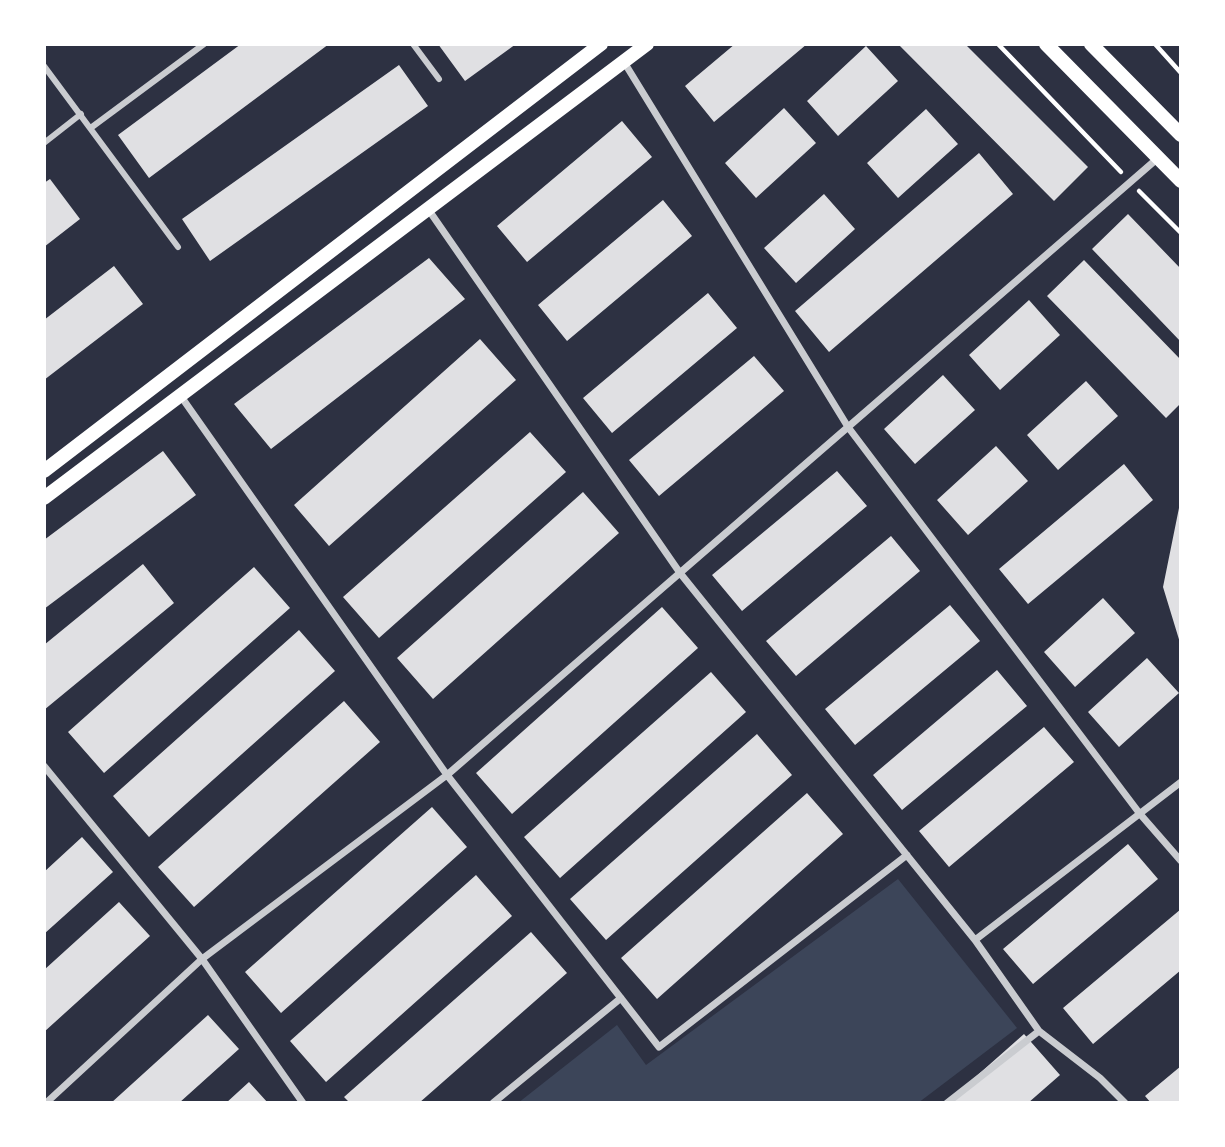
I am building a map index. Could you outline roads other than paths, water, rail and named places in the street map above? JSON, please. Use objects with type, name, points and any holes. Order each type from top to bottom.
[{"type":"main road","points":[[44,471],[601,44]]},
{"type":"main road","points":[[44,498],[647,44]]},
{"type":"main road","points":[[1046,44],[1181,181]]},
{"type":"main road","points":[[1091,44],[1181,135]]},
{"type":"street","points":[[92,127],[204,44]]},
{"type":"street","points":[[413,44],[439,79]]},
{"type":"street","points":[[624,61],[848,427],[1140,814],[1181,861]]},
{"type":"street","points":[[44,66],[92,127],[178,247]]},
{"type":"street","points":[[44,143],[82,114]]},
{"type":"street","points":[[46,1103],[202,959],[447,775],[1158,158]]},
{"type":"street","points":[[428,209],[680,573],[975,940],[1039,1031],[1100,1078],[1125,1103]]},
{"type":"street","points":[[180,395],[447,775],[659,1047],[907,855]]},
{"type":"street","points":[[44,766],[202,959],[303,1103]]},
{"type":"street","points":[[975,940],[1181,782]]},
{"type":"street","points":[[493,1103],[621,999]]},
{"type":"street","points":[[947,1103],[1039,1031]]}]
